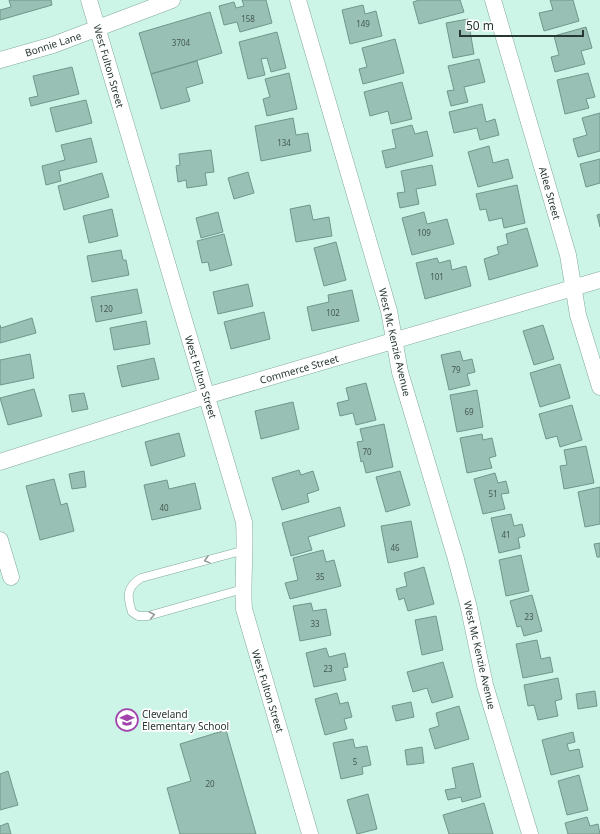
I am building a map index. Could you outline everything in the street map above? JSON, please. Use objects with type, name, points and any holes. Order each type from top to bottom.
[{"type":"street","name":"West Fulton Street","points":[[89,0],[244,522],[244,609],[310,834]]},
{"type":"street","name":"Bonnie Lane","points":[[0,60],[98,29],[172,0]]},
{"type":"street","name":"West Mc Kenzie Avenue","points":[[298,0],[389,311],[400,372],[458,566],[468,604],[478,658],[530,834]]},
{"type":"street","name":"Atlee Street","points":[[493,0],[568,256],[578,315],[600,387]]},
{"type":"street","name":"Commerce Street","points":[[0,462],[206,396],[600,280]]},
{"type":"street","points":[[0,540],[11,577]]},
{"type":"lane","points":[[243,589],[148,616],[138,616],[132,612],[128,599],[128,591],[132,585],[141,578],[245,550]]},
{"type":"building","points":[[9,0],[51,0],[52,5],[0,20],[0,10],[11,7]]},
{"type":"building","points":[[242,0],[266,0],[272,23],[240,32],[237,22],[224,25],[219,6],[234,2],[236,8],[244,6]]},
{"type":"building","points":[[419,0],[460,0],[464,12],[419,24],[413,2]]},
{"type":"building","points":[[550,0],[573,0],[579,21],[544,31],[539,13],[553,10]]},
{"type":"building","points":[[363,5],[365,14],[376,11],[382,36],[350,44],[342,10]]},
{"type":"building","points":[[210,12],[222,53],[151,74],[139,33]]},
{"type":"building","points":[[468,19],[474,54],[453,58],[446,23]]},
{"type":"building","points":[[586,27],[592,48],[581,51],[585,64],[555,72],[551,57],[559,55],[554,36]]},
{"type":"building","points":[[277,32],[286,68],[271,72],[267,58],[261,59],[265,75],[248,79],[239,42]]},
{"type":"building","points":[[395,39],[404,73],[363,84],[359,69],[367,67],[362,48]]},
{"type":"building","points":[[479,59],[485,82],[464,87],[468,102],[451,106],[447,91],[454,90],[448,66]]},
{"type":"building","points":[[197,61],[203,83],[186,88],[190,101],[161,109],[151,74]]},
{"type":"building","points":[[72,67],[79,94],[31,106],[29,98],[38,96],[33,76]]},
{"type":"building","points":[[289,73],[297,109],[267,116],[263,99],[270,97],[265,79]]},
{"type":"building","points":[[588,73],[595,97],[586,99],[589,108],[565,114],[557,80]]},
{"type":"building","points":[[402,82],[412,119],[391,124],[388,111],[370,116],[364,92]]},
{"type":"building","points":[[86,100],[92,123],[56,132],[50,108]]},
{"type":"building","points":[[482,104],[486,122],[495,119],[499,135],[480,140],[477,128],[454,133],[449,112]]},
{"type":"building","points":[[600,113],[600,151],[578,157],[573,139],[587,135],[582,118]]},
{"type":"building","points":[[293,118],[296,135],[308,133],[311,151],[261,161],[255,126]]},
{"type":"building","points":[[412,125],[415,134],[427,131],[433,156],[386,168],[382,151],[396,148],[392,130]]},
{"type":"building","points":[[91,138],[97,162],[59,171],[61,181],[46,185],[42,166],[65,160],[61,145]]},
{"type":"building","points":[[489,146],[493,163],[508,159],[513,178],[478,187],[468,152]]},
{"type":"building","points":[[211,150],[214,172],[205,173],[207,185],[187,188],[186,180],[178,182],[176,166],[180,165],[179,154]]},
{"type":"building","points":[[600,159],[600,183],[586,187],[580,164]]},
{"type":"building","points":[[432,165],[436,185],[416,189],[419,204],[400,208],[397,193],[405,192],[401,171]]},
{"type":"building","points":[[248,172],[254,193],[234,199],[228,178]]},
{"type":"building","points":[[102,173],[109,197],[64,210],[58,186]]},
{"type":"building","points":[[517,185],[525,223],[504,228],[502,218],[489,221],[486,209],[480,210],[476,194]]},
{"type":"building","points":[[310,205],[313,220],[329,217],[332,236],[296,242],[290,209]]},
{"type":"building","points":[[112,209],[118,236],[89,243],[83,216]]},
{"type":"building","points":[[218,212],[223,232],[201,238],[196,218]]},
{"type":"building","points":[[424,212],[427,224],[447,219],[454,244],[412,255],[402,218]]},
{"type":"building","points":[[600,214],[600,227],[597,215]]},
{"type":"building","points":[[527,228],[538,266],[489,280],[484,259],[499,254],[497,247],[508,244],[506,234]]},
{"type":"building","points":[[224,234],[232,265],[210,271],[208,262],[202,263],[197,241]]},
{"type":"building","points":[[336,242],[346,280],[324,286],[314,248]]},
{"type":"building","points":[[121,250],[123,260],[126,260],[129,275],[92,282],[87,256]]},
{"type":"building","points":[[437,258],[439,263],[450,260],[452,270],[466,266],[471,286],[425,299],[416,263]]},
{"type":"building","points":[[248,284],[253,306],[218,314],[213,292]]},
{"type":"building","points":[[137,289],[142,313],[96,322],[91,297]]},
{"type":"building","points":[[352,290],[359,321],[312,331],[307,307],[329,302],[328,295]]},
{"type":"building","points":[[264,312],[270,339],[231,349],[224,322]]},
{"type":"building","points":[[32,318],[36,333],[0,343],[0,325],[1,328]]},
{"type":"building","points":[[146,321],[150,344],[114,350],[110,328]]},
{"type":"building","points":[[543,325],[554,359],[534,365],[523,331]]},
{"type":"building","points":[[460,351],[463,361],[472,359],[475,372],[467,374],[470,385],[449,390],[441,355]]},
{"type":"building","points":[[30,354],[34,378],[0,385],[0,360]]},
{"type":"building","points":[[154,358],[159,379],[122,387],[117,366]]},
{"type":"building","points":[[560,364],[570,398],[540,407],[530,373]]},
{"type":"building","points":[[366,383],[376,420],[356,425],[353,413],[340,416],[337,403],[349,400],[346,388]]},
{"type":"building","points":[[34,389],[42,416],[8,425],[0,398]]},
{"type":"building","points":[[477,390],[483,427],[457,432],[450,395]]},
{"type":"building","points":[[84,393],[88,409],[72,412],[69,395]]},
{"type":"building","points":[[293,402],[299,429],[261,439],[255,411]]},
{"type":"building","points":[[572,405],[582,440],[560,447],[557,436],[546,439],[539,414]]},
{"type":"building","points":[[384,424],[393,467],[366,473],[363,461],[361,462],[357,442],[363,441],[360,429]]},
{"type":"building","points":[[179,433],[185,456],[151,466],[145,442]]},
{"type":"building","points":[[482,434],[483,440],[492,438],[496,456],[489,458],[492,468],[467,473],[460,438]]},
{"type":"building","points":[[586,446],[594,483],[564,489],[560,466],[567,465],[564,450]]},
{"type":"building","points":[[299,470],[301,475],[313,471],[319,490],[307,494],[309,502],[282,510],[272,478]]},
{"type":"building","points":[[84,471],[86,487],[72,489],[69,474]]},
{"type":"building","points":[[400,471],[410,505],[386,512],[376,477]]},
{"type":"building","points":[[495,473],[498,483],[506,481],[509,493],[501,494],[505,509],[483,514],[474,479]]},
{"type":"building","points":[[54,479],[61,505],[67,503],[74,531],[40,540],[26,486]]},
{"type":"building","points":[[167,480],[169,489],[195,483],[201,509],[152,520],[144,485]]},
{"type":"building","points":[[600,487],[600,524],[585,527],[578,492]]},
{"type":"building","points":[[340,507],[345,526],[308,537],[312,550],[291,556],[282,523]]},
{"type":"building","points":[[511,514],[514,526],[522,524],[525,536],[518,538],[520,548],[499,553],[491,518]]},
{"type":"building","points":[[411,521],[418,557],[388,563],[381,526]]},
{"type":"building","points":[[600,543],[600,557],[597,557],[594,544]]},
{"type":"building","points":[[323,550],[326,562],[334,560],[341,586],[290,599],[285,583],[298,580],[293,558]]},
{"type":"building","points":[[521,555],[529,591],[506,596],[499,560]]},
{"type":"building","points":[[424,567],[434,604],[408,611],[404,598],[399,600],[396,589],[407,586],[404,573]]},
{"type":"building","points":[[532,595],[542,631],[524,636],[521,626],[517,627],[510,601]]},
{"type":"building","points":[[311,603],[313,611],[326,609],[331,635],[300,641],[293,606]]},
{"type":"building","points":[[436,616],[443,650],[422,655],[415,620]]},
{"type":"building","points":[[537,640],[541,659],[550,657],[553,672],[523,678],[516,644]]},
{"type":"building","points":[[326,648],[329,657],[345,653],[348,667],[343,668],[346,680],[314,687],[306,653]]},
{"type":"building","points":[[443,662],[453,697],[432,703],[427,688],[413,692],[407,672]]},
{"type":"building","points":[[558,678],[562,699],[555,701],[558,716],[538,720],[534,705],[528,706],[524,685]]},
{"type":"building","points":[[595,691],[597,706],[578,709],[576,694]]},
{"type":"building","points":[[337,693],[340,704],[348,702],[352,717],[344,719],[347,729],[325,735],[315,699]]},
{"type":"building","points":[[411,702],[414,717],[396,721],[392,706]]},
{"type":"building","points":[[459,706],[469,739],[435,749],[429,729],[439,726],[436,713]]},
{"type":"building","name":"Cleveland Elementary School","points":[[226,730],[256,834],[180,834],[167,788],[191,781],[180,744]]},
{"type":"building","points":[[573,732],[575,742],[567,744],[569,751],[579,749],[583,767],[551,775],[542,740]]},
{"type":"building","points":[[353,739],[355,748],[367,746],[371,765],[362,767],[363,774],[341,779],[333,743]]},
{"type":"building","points":[[422,747],[424,763],[407,765],[405,750]]},
{"type":"building","points":[[473,763],[481,797],[462,802],[461,797],[448,800],[445,790],[456,788],[452,768]]},
{"type":"building","points":[[8,771],[18,805],[0,810],[0,774]]},
{"type":"building","points":[[579,775],[588,810],[567,815],[558,781]]},
{"type":"building","points":[[368,794],[377,829],[357,834],[347,800]]},
{"type":"building","points":[[484,803],[493,834],[449,834],[443,815]]},
{"type":"building","points":[[587,817],[590,826],[598,824],[600,834],[568,834],[565,823]]},
{"type":"building","points":[[8,823],[11,834],[0,834],[0,826]]},
{"type":"place","name":"Cleveland Elementary School","points":[[127,720]]}]
